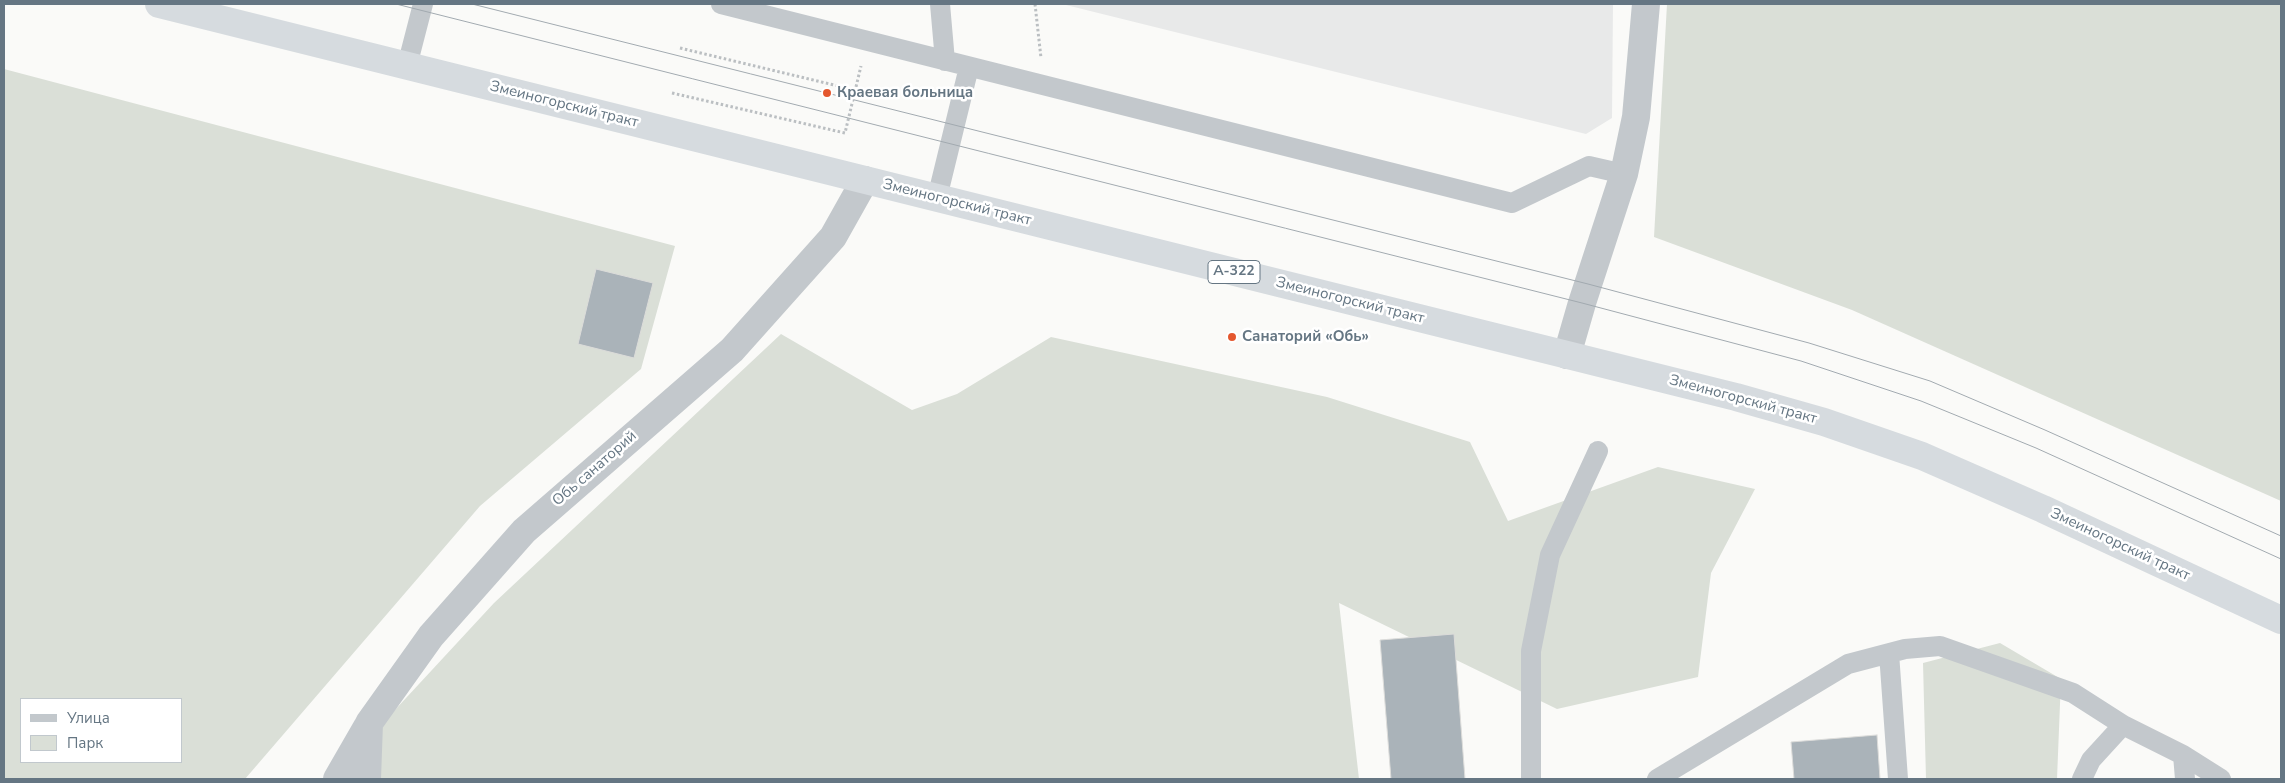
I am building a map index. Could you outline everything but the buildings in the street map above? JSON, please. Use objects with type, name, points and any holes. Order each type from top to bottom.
[{"type":"highway","name":"Змеиногорский тракт","points":[[159,4],[1736,397],[1824,422],[1922,456],[2043,509],[2281,620]]},
{"type":"street","points":[[1567,355],[1624,174],[1636,118],[1646,4]]},
{"type":"street","name":"Обь санаторий","points":[[337,779],[369,724],[430,636],[524,531],[732,350],[833,237],[865,180]]},
{"type":"street","points":[[367,779],[369,724]]},
{"type":"lane","points":[[407,66],[423,4]]},
{"type":"lane","points":[[721,4],[1512,203],[1589,166],[1624,174]]},
{"type":"lane","points":[[940,4],[945,60]]},
{"type":"lane","points":[[937,198],[968,66]]},
{"type":"lane","points":[[1531,779],[1531,652],[1546,574],[1550,555],[1598,451]]},
{"type":"lane","points":[[1657,779],[1848,664],[1905,648],[1940,646],[2073,693],[2123,725],[2183,755],[2222,779]]},
{"type":"lane","points":[[1889,653],[1898,779]]},
{"type":"lane","points":[[2082,779],[2091,760],[2123,725]]},
{"type":"lane","points":[[2183,755],[2185,779]]},
{"type":"path","points":[[1035,4],[1044,86]]},
{"type":"path","points":[[672,93],[845,133],[866,41]]},
{"type":"path","points":[[680,48],[855,90]]},
{"type":"shaded area","points":[[1062,4],[1613,4],[1612,118],[1586,134]]},
{"type":"green space","points":[[1667,4],[2281,4],[2281,501],[1852,310],[1654,237]]},
{"type":"green space","points":[[4,69],[675,246],[641,369],[480,506],[245,779],[4,779]]},
{"type":"green space","points":[[781,334],[912,410],[957,394],[1051,337],[1327,397],[1470,442],[1508,521],[1658,467],[1755,489],[1711,573],[1698,677],[1557,709],[1339,603],[1359,779],[331,779],[494,603]]},
{"type":"green space","points":[[2000,643],[2061,679],[2057,779],[1926,779],[1923,663]]},
{"type":"tram line","points":[[396,4],[1582,303],[1801,361],[1921,401],[2036,448],[2281,559]]},
{"type":"tram line","points":[[472,4],[1588,284],[1809,343],[1930,381],[2045,430],[2281,536]]},
{"type":"place","name":"Краевая больница","points":[[827,93]]},
{"type":"place","name":"Санаторий «Обь»","points":[[1232,337]]}]
